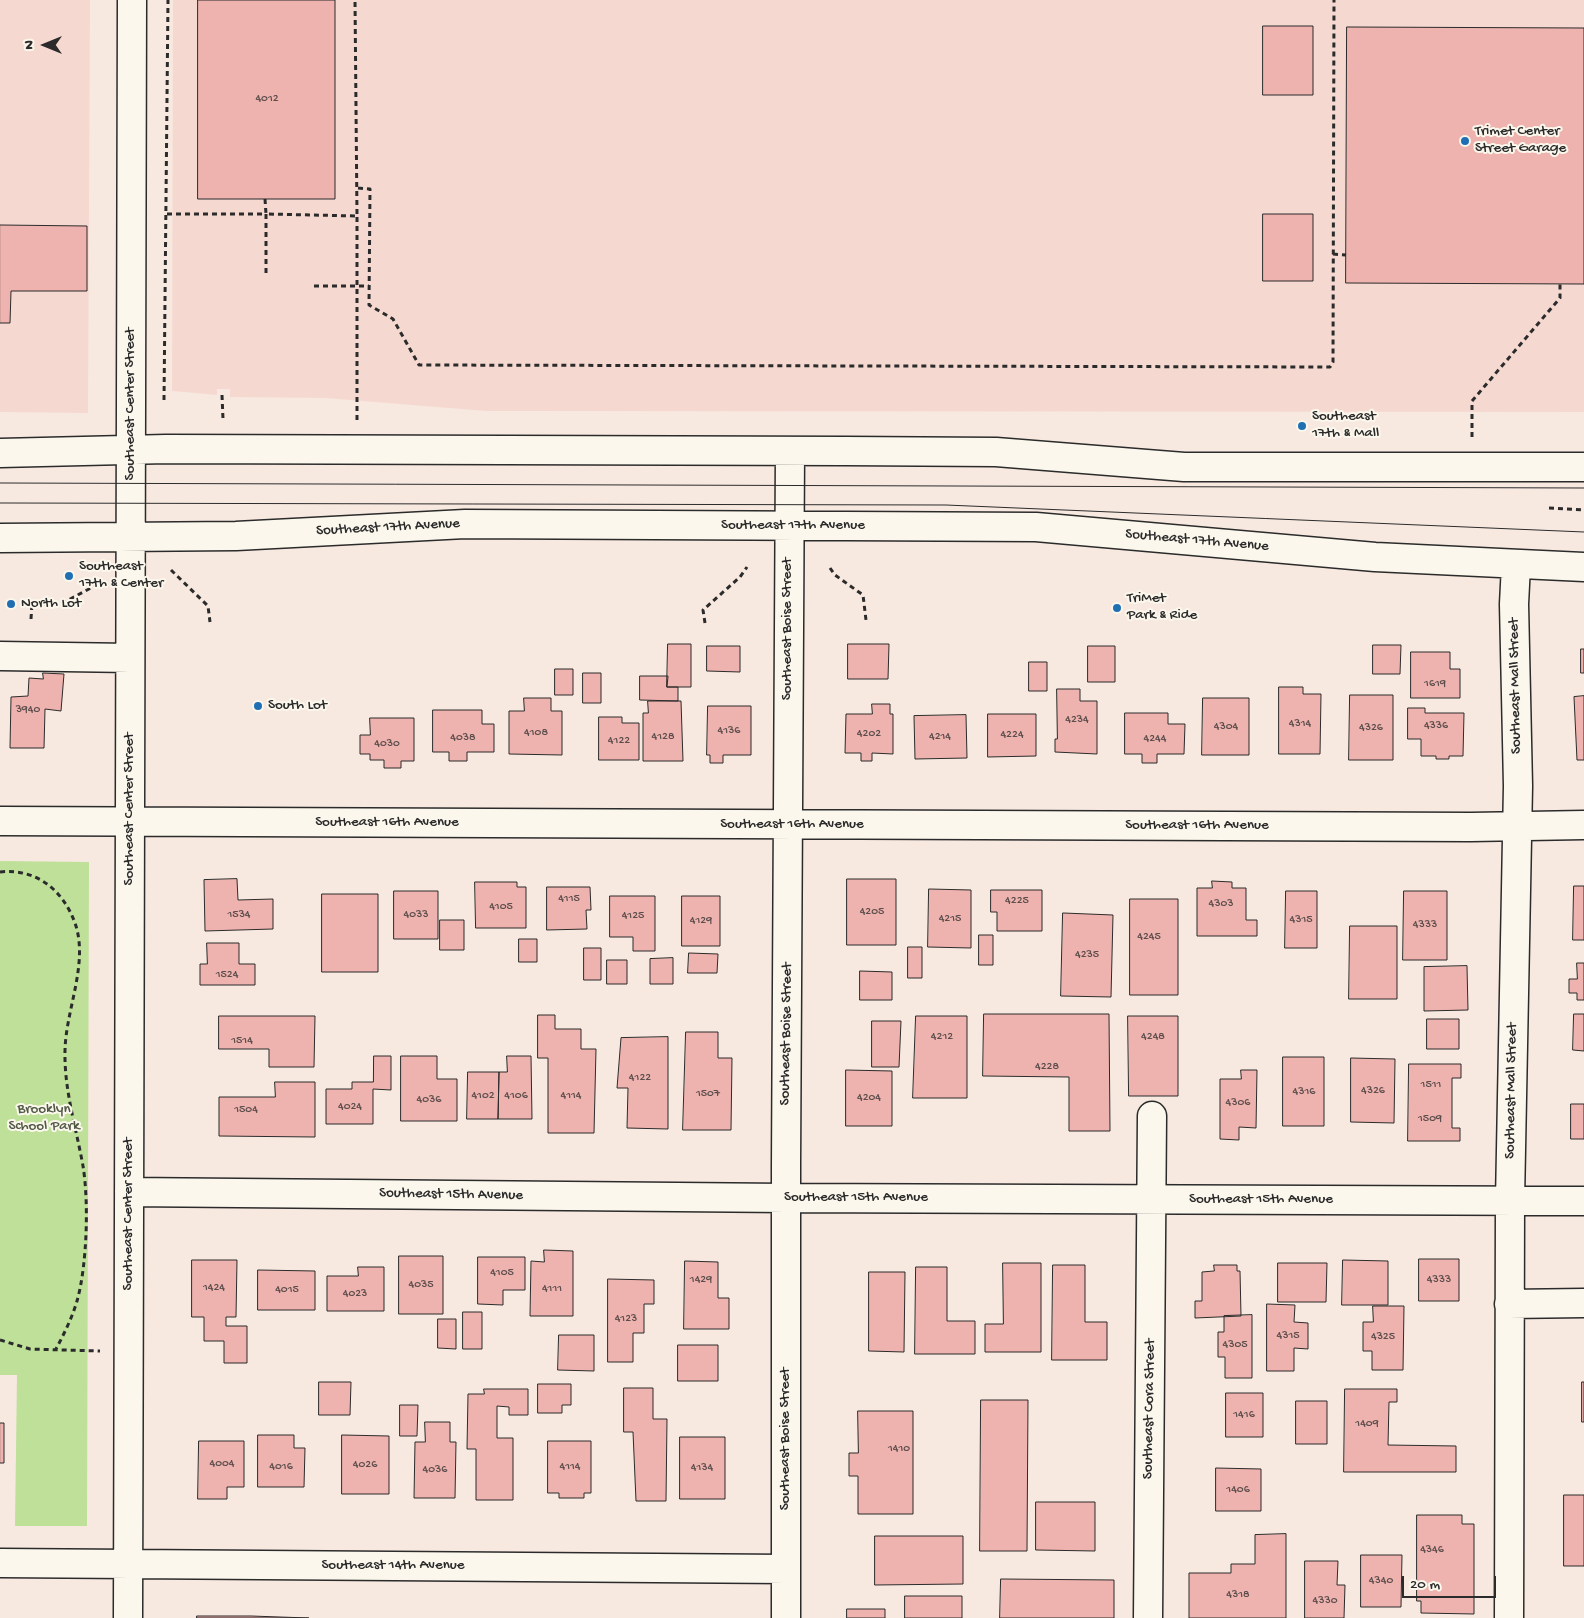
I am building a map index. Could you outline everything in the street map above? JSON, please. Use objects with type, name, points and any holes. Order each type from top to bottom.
[{"type":"street","name":"Southeast Center Street","points":[[128,1618],[132,0]]},
{"type":"street","points":[[0,453],[131,449],[996,452],[1184,467],[1584,467]]},
{"type":"street","name":"Southeast Boise Street","points":[[786,1618],[790,451]]},
{"type":"street","name":"Southeast 17th Avenue","points":[[0,538],[236,536],[465,524],[1036,527],[1375,557],[1584,567]]},
{"type":"street","name":"Southeast Mall Street","points":[[1509,1618],[1510,1201],[1518,786],[1514,604],[1516,564]]},
{"type":"street","points":[[0,656],[130,658]]},
{"type":"street","name":"Southeast 16th Avenue","points":[[0,821],[1516,827],[1584,824]]},
{"type":"street","name":"Southeast Cora Street","points":[[1148,1618],[1153,1200],[1152,1116]]},
{"type":"street","name":"Southeast 15th Avenue","points":[[129,1192],[786,1198],[1584,1201]]},
{"type":"street","points":[[1510,1304],[1584,1303]]},
{"type":"street","name":"Southeast 14th Avenue","points":[[0,1563],[786,1569]]},
{"type":"path","points":[[164,400],[168,0]]},
{"type":"path","points":[[355,0],[358,188],[356,398]]},
{"type":"path","points":[[358,188],[370,189],[370,305],[393,319],[419,365],[1330,368],[1333,362],[1334,0]]},
{"type":"path","points":[[265,199],[266,273]]},
{"type":"path","points":[[167,214],[357,216]]},
{"type":"path","points":[[1333,254],[1346,254]]},
{"type":"path","points":[[1473,468],[1472,401],[1560,298],[1560,284]]},
{"type":"path","points":[[314,286],[370,286]]},
{"type":"path","points":[[1549,508],[1584,510]]},
{"type":"path","points":[[705,623],[703,610],[740,577],[747,567]]},
{"type":"path","points":[[830,568],[835,575],[863,594],[866,620]]},
{"type":"path","points":[[172,570],[208,606],[210,622]]},
{"type":"path","points":[[31,619],[32,604],[61,604],[89,589],[99,580]]},
{"type":"path","points":[[0,872],[26,874],[38,878],[56,889],[70,910],[79,943],[79,959],[66,1032],[65,1066],[83,1167],[85,1230],[82,1280],[70,1322],[56,1350]]},
{"type":"path","points":[[0,1340],[30,1349],[128,1351]]},
{"type":"shaded area","points":[[0,0],[90,0],[88,413],[0,412]]},
{"type":"shaded area","name":"Trimet Center Street Garage","points":[[173,0],[1584,0],[1584,412],[486,411],[325,398],[230,397],[230,389],[217,389],[217,395],[172,391]]},
{"type":"green space","name":"Brooklyn School Park","points":[[0,861],[89,862],[87,1526],[15,1526],[17,1375],[0,1375]]},
{"type":"building","points":[[198,0],[335,0],[335,199],[198,199]]},
{"type":"building","points":[[1263,26],[1313,26],[1313,95],[1263,95]]},
{"type":"building","name":"Trimet Center Street Garage","points":[[1347,27],[1584,28],[1584,284],[1346,283]]},
{"type":"building","points":[[1263,214],[1313,214],[1313,281],[1263,281]]},
{"type":"building","points":[[0,225],[87,226],[87,291],[11,291],[10,323],[0,323]]},
{"type":"building","points":[[668,644],[691,644],[691,687],[667,687]]},
{"type":"building","points":[[848,644],[889,644],[888,679],[848,679]]},
{"type":"building","points":[[1373,645],[1401,645],[1400,674],[1373,674]]},
{"type":"building","points":[[707,646],[740,646],[740,672],[707,671]]},
{"type":"building","points":[[1088,646],[1115,646],[1115,682],[1088,682]]},
{"type":"building","points":[[1581,649],[1584,649],[1584,673],[1581,673]]},
{"type":"building","points":[[1411,652],[1450,652],[1450,669],[1460,669],[1460,698],[1411,698]]},
{"type":"building","points":[[1029,662],[1047,662],[1047,691],[1029,691]]},
{"type":"building","points":[[555,669],[573,669],[573,695],[555,695]]},
{"type":"building","points":[[43,673],[64,674],[61,711],[45,709],[44,748],[10,748],[11,697],[28,696],[29,678],[43,679]]},
{"type":"building","points":[[583,673],[601,673],[601,703],[583,703]]},
{"type":"building","points":[[640,676],[668,676],[667,687],[678,687],[678,701],[640,700]]},
{"type":"building","points":[[1279,687],[1303,687],[1303,694],[1321,694],[1320,754],[1279,754]]},
{"type":"building","points":[[1057,689],[1080,689],[1080,701],[1097,701],[1097,754],[1055,752],[1055,739],[1057,739]]},
{"type":"building","points":[[1350,695],[1393,695],[1393,760],[1349,760]]},
{"type":"building","points":[[1584,696],[1584,760],[1577,760],[1574,697]]},
{"type":"building","points":[[524,698],[551,698],[551,711],[562,711],[562,755],[509,754],[509,711],[524,711]]},
{"type":"building","points":[[1203,698],[1249,698],[1249,755],[1202,755]]},
{"type":"building","points":[[648,701],[681,701],[683,761],[643,761],[643,713],[648,713]]},
{"type":"building","points":[[872,704],[890,704],[890,714],[893,714],[893,754],[872,753],[872,761],[861,761],[861,753],[845,753],[846,714],[872,714]]},
{"type":"building","points":[[708,706],[751,706],[751,755],[723,755],[723,763],[710,763],[710,755],[707,755]]},
{"type":"building","points":[[1408,708],[1425,708],[1425,713],[1464,713],[1463,756],[1449,756],[1449,759],[1436,759],[1436,756],[1421,756],[1421,739],[1408,739]]},
{"type":"building","points":[[433,710],[482,710],[482,724],[494,724],[494,752],[467,752],[467,761],[449,761],[449,752],[433,752]]},
{"type":"building","points":[[1125,713],[1168,713],[1168,724],[1185,724],[1184,754],[1157,754],[1157,763],[1142,763],[1142,754],[1125,754]]},
{"type":"building","points":[[988,714],[1036,714],[1036,756],[988,757]]},
{"type":"building","points":[[966,715],[967,758],[915,759],[914,716]]},
{"type":"building","points":[[599,717],[622,717],[622,723],[639,723],[639,760],[599,760]]},
{"type":"building","points":[[370,718],[414,718],[414,761],[401,761],[401,768],[384,768],[384,760],[370,760],[370,754],[360,754],[360,735],[370,735]]},
{"type":"building","points":[[237,879],[238,900],[273,899],[273,929],[205,931],[204,880]]},
{"type":"building","points":[[847,879],[896,879],[896,945],[847,945]]},
{"type":"building","points":[[1212,881],[1232,882],[1232,888],[1246,888],[1246,920],[1257,920],[1257,936],[1197,936],[1197,888],[1212,888]]},
{"type":"building","points":[[475,882],[517,882],[517,887],[526,887],[526,928],[476,928]]},
{"type":"building","points":[[1574,886],[1584,886],[1584,940],[1573,940]]},
{"type":"building","points":[[547,887],[590,887],[591,910],[586,910],[587,929],[547,930]]},
{"type":"building","points":[[929,889],[971,890],[971,948],[928,947]]},
{"type":"building","points":[[991,890],[1042,890],[1042,931],[997,931],[997,912],[991,912]]},
{"type":"building","points":[[394,891],[438,891],[438,939],[394,939]]},
{"type":"building","points":[[1286,891],[1317,891],[1317,948],[1285,948]]},
{"type":"building","points":[[1404,891],[1447,891],[1447,960],[1403,960]]},
{"type":"building","points":[[322,894],[378,894],[378,972],[322,972]]},
{"type":"building","points":[[610,896],[655,896],[655,951],[633,951],[633,937],[610,937]]},
{"type":"building","points":[[682,896],[720,896],[720,946],[682,946]]},
{"type":"building","points":[[1130,899],[1178,899],[1178,995],[1130,995]]},
{"type":"building","points":[[1063,913],[1113,915],[1111,997],[1061,996]]},
{"type":"building","points":[[440,920],[464,920],[464,950],[440,950]]},
{"type":"building","points":[[1350,926],[1397,926],[1397,999],[1349,999]]},
{"type":"building","points":[[979,935],[993,935],[993,965],[979,965]]},
{"type":"building","points":[[519,939],[537,939],[537,962],[519,962]]},
{"type":"building","points":[[207,943],[239,943],[239,964],[255,964],[255,985],[200,985],[200,964],[207,964]]},
{"type":"building","points":[[908,947],[922,947],[922,978],[908,978]]},
{"type":"building","points":[[584,948],[601,948],[601,980],[584,980]]},
{"type":"building","points":[[689,953],[718,954],[717,973],[688,973]]},
{"type":"building","points":[[673,958],[673,984],[650,984],[650,959]]},
{"type":"building","points":[[607,960],[627,960],[627,984],[607,984]]},
{"type":"building","points":[[1577,963],[1584,963],[1584,1000],[1577,1000],[1577,993],[1569,993],[1569,979],[1577,979]]},
{"type":"building","points":[[1467,966],[1468,1010],[1424,1011],[1424,967]]},
{"type":"building","points":[[860,971],[892,972],[892,1000],[860,1000]]},
{"type":"building","points":[[984,1014],[1109,1014],[1110,1131],[1069,1131],[1069,1077],[983,1076]]},
{"type":"building","points":[[1574,1014],[1584,1014],[1584,1051],[1573,1050]]},
{"type":"building","points":[[538,1015],[555,1015],[555,1029],[581,1029],[581,1049],[596,1049],[594,1133],[548,1133],[548,1058],[538,1058]]},
{"type":"building","points":[[219,1016],[315,1016],[314,1067],[269,1067],[269,1049],[219,1049]]},
{"type":"building","points":[[916,1016],[967,1016],[967,1098],[913,1098]]},
{"type":"building","points":[[1128,1016],[1178,1016],[1178,1096],[1129,1096]]},
{"type":"building","points":[[1427,1019],[1459,1019],[1459,1049],[1427,1049]]},
{"type":"building","points":[[872,1021],[901,1021],[899,1067],[872,1067]]},
{"type":"building","points":[[686,1032],[718,1032],[718,1058],[732,1058],[731,1130],[683,1130]]},
{"type":"building","points":[[668,1037],[668,1129],[627,1128],[628,1088],[617,1088],[621,1038]]},
{"type":"building","points":[[374,1056],[391,1056],[391,1090],[373,1089],[373,1124],[326,1124],[326,1089],[352,1089],[352,1082],[373,1082]]},
{"type":"building","points":[[401,1056],[437,1056],[437,1079],[457,1079],[457,1121],[401,1121]]},
{"type":"building","points":[[507,1056],[531,1056],[532,1119],[498,1119],[499,1072],[507,1072]]},
{"type":"building","points":[[1283,1057],[1324,1057],[1324,1126],[1283,1126]]},
{"type":"building","points":[[1351,1058],[1395,1059],[1394,1123],[1351,1122]]},
{"type":"building","points":[[1409,1064],[1461,1064],[1461,1078],[1452,1078],[1452,1128],[1460,1128],[1460,1141],[1408,1141]]},
{"type":"building","points":[[846,1070],[892,1071],[892,1126],[846,1126]]},
{"type":"building","points":[[1241,1070],[1257,1070],[1256,1128],[1239,1127],[1239,1140],[1220,1139],[1220,1079],[1241,1079]]},
{"type":"building","points":[[468,1072],[499,1072],[498,1119],[467,1119]]},
{"type":"building","points":[[275,1082],[315,1082],[315,1137],[219,1136],[219,1097],[275,1097]]},
{"type":"building","points":[[1571,1104],[1584,1104],[1584,1139],[1571,1139]]},
{"type":"building","points":[[544,1250],[573,1251],[573,1316],[530,1316],[531,1261],[544,1262]]},
{"type":"building","points":[[399,1256],[443,1256],[443,1314],[399,1314]]},
{"type":"building","points":[[478,1257],[525,1257],[525,1290],[503,1290],[503,1305],[478,1304]]},
{"type":"building","points":[[1419,1259],[1459,1259],[1459,1301],[1419,1301]]},
{"type":"building","points":[[192,1260],[237,1260],[236,1317],[226,1317],[226,1326],[247,1326],[247,1363],[224,1363],[224,1341],[204,1341],[204,1317],[192,1317]]},
{"type":"building","points":[[1343,1260],[1388,1261],[1388,1305],[1342,1305]]},
{"type":"building","points":[[685,1261],[718,1262],[718,1298],[729,1298],[729,1329],[684,1329]]},
{"type":"building","points":[[1003,1263],[1041,1263],[1041,1352],[985,1352],[985,1324],[1003,1324]]},
{"type":"building","points":[[1278,1263],[1327,1263],[1326,1302],[1278,1302]]},
{"type":"building","points":[[1053,1265],[1085,1265],[1085,1322],[1107,1322],[1107,1360],[1052,1360]]},
{"type":"building","points":[[1214,1265],[1237,1265],[1237,1271],[1240,1271],[1241,1316],[1195,1318],[1195,1301],[1202,1301],[1202,1272],[1214,1271]]},
{"type":"building","points":[[358,1267],[384,1267],[384,1311],[327,1311],[327,1276],[358,1276]]},
{"type":"building","points":[[916,1267],[947,1267],[947,1321],[975,1321],[975,1354],[915,1354]]},
{"type":"building","points":[[258,1270],[315,1271],[315,1310],[258,1310]]},
{"type":"building","points":[[869,1272],[905,1272],[904,1352],[869,1351]]},
{"type":"building","points":[[608,1279],[654,1280],[654,1304],[644,1304],[644,1333],[633,1333],[633,1362],[608,1362]]},
{"type":"building","points":[[1267,1304],[1295,1305],[1294,1322],[1308,1323],[1308,1349],[1294,1348],[1294,1371],[1267,1371]]},
{"type":"building","points":[[1373,1306],[1404,1306],[1403,1370],[1372,1370],[1372,1351],[1363,1351],[1363,1322],[1373,1322]]},
{"type":"building","points":[[463,1312],[482,1312],[482,1349],[463,1349]]},
{"type":"building","points":[[1252,1315],[1252,1378],[1225,1378],[1225,1357],[1218,1357],[1218,1332],[1224,1332],[1224,1316]]},
{"type":"building","points":[[438,1319],[456,1319],[456,1349],[438,1348]]},
{"type":"building","points":[[559,1335],[594,1335],[594,1371],[558,1370]]},
{"type":"building","points":[[678,1345],[718,1345],[718,1381],[678,1381]]},
{"type":"building","points":[[319,1382],[351,1382],[350,1415],[319,1415]]},
{"type":"building","points":[[1582,1382],[1584,1382],[1584,1422],[1582,1422]]},
{"type":"building","points":[[538,1384],[571,1384],[571,1405],[562,1405],[562,1413],[538,1413]]},
{"type":"building","points":[[624,1388],[653,1388],[653,1419],[667,1419],[666,1501],[636,1501],[633,1432],[624,1432]]},
{"type":"building","points":[[484,1389],[528,1389],[528,1415],[509,1415],[509,1407],[497,1406],[497,1438],[513,1438],[513,1500],[476,1500],[476,1449],[467,1449],[468,1394],[484,1394]]},
{"type":"building","points":[[1345,1389],[1397,1389],[1397,1402],[1389,1402],[1388,1445],[1456,1446],[1456,1472],[1344,1472]]},
{"type":"building","points":[[1226,1393],[1263,1393],[1263,1437],[1226,1437]]},
{"type":"building","points":[[981,1400],[1028,1400],[1027,1551],[980,1551]]},
{"type":"building","points":[[1296,1401],[1327,1401],[1327,1444],[1296,1444]]},
{"type":"building","points":[[400,1405],[418,1405],[417,1436],[400,1436]]},
{"type":"building","points":[[858,1411],[913,1411],[913,1514],[858,1514],[858,1476],[849,1476],[849,1453],[858,1453]]},
{"type":"building","points":[[425,1422],[450,1422],[450,1442],[456,1442],[455,1498],[414,1498],[415,1442],[425,1442]]},
{"type":"building","points":[[0,1423],[4,1423],[4,1463],[0,1463]]},
{"type":"building","points":[[258,1435],[294,1435],[294,1448],[305,1448],[304,1487],[258,1487]]},
{"type":"building","points":[[342,1435],[389,1436],[389,1494],[342,1494]]},
{"type":"building","points":[[680,1437],[725,1437],[725,1499],[680,1499]]},
{"type":"building","points":[[199,1441],[244,1441],[244,1487],[227,1487],[227,1499],[198,1499]]},
{"type":"building","points":[[548,1441],[591,1441],[591,1493],[584,1493],[584,1498],[559,1498],[559,1493],[548,1493]]},
{"type":"building","points":[[1216,1468],[1261,1469],[1261,1511],[1216,1511]]},
{"type":"building","points":[[1564,1495],[1584,1495],[1584,1566],[1564,1566]]},
{"type":"building","points":[[1036,1502],[1095,1502],[1095,1551],[1036,1550]]},
{"type":"building","points":[[1417,1515],[1462,1515],[1462,1524],[1474,1524],[1474,1614],[1421,1613],[1421,1601],[1417,1601]]},
{"type":"building","points":[[1286,1534],[1286,1618],[1189,1618],[1189,1573],[1231,1573],[1231,1564],[1255,1564],[1255,1535]]},
{"type":"building","points":[[875,1536],[963,1536],[963,1584],[875,1585]]},
{"type":"building","points":[[1361,1555],[1402,1555],[1401,1607],[1361,1607]]},
{"type":"building","points":[[1305,1561],[1338,1561],[1337,1585],[1345,1585],[1344,1618],[1305,1618]]},
{"type":"building","points":[[1001,1579],[1114,1580],[1114,1618],[1000,1618]]},
{"type":"building","points":[[905,1596],[962,1596],[962,1618],[905,1618]]},
{"type":"building","points":[[847,1609],[885,1609],[885,1618],[847,1618]]},
{"type":"building","points":[[197,1616],[251,1616],[309,1618],[197,1618]]},
{"type":"tram line","points":[[0,483],[1584,488]]},
{"type":"tram line","points":[[0,503],[946,505],[1584,532]]},
{"type":"place","name":"Trimet Center Street Garage","points":[[1465,141]]},
{"type":"place","name":"Southeast 17th & Mall","points":[[1302,426]]},
{"type":"place","name":"Southeast 17th & Center","points":[[69,576]]},
{"type":"place","name":"North Lot","points":[[11,604]]},
{"type":"place","name":"TriMet Park & Ride","points":[[1117,608]]},
{"type":"place","name":"South Lot","points":[[258,706]]}]
